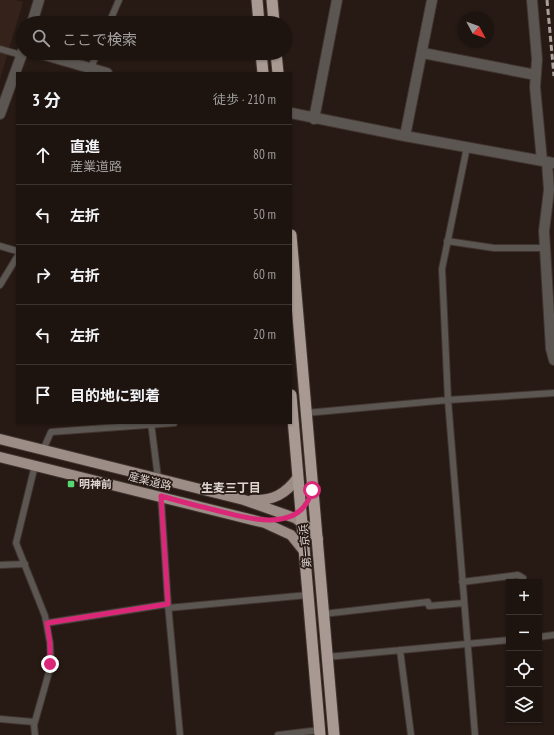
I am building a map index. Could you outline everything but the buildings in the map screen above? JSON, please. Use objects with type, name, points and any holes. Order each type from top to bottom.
[{"type":"highway","points":[[257,0],[258,16]]},
{"type":"highway","points":[[272,0],[273,16]]},
{"type":"highway","points":[[262,60],[263,72]]},
{"type":"highway","points":[[277,60],[278,72]]},
{"type":"highway","name":"第一京浜","points":[[292,247],[334,735]]},
{"type":"highway","name":"第一京浜","points":[[292,411],[320,732]]},
{"type":"main road","name":"産業道路","points":[[0,439],[244,500],[289,516],[309,528],[318,539]]},
{"type":"main road","name":"産業道路","points":[[0,457],[247,518],[282,530],[291,535],[304,550]]},
{"type":"main road","name":"産業道路","points":[[244,500],[269,499],[284,493],[298,477]]},
{"type":"main road","points":[[301,510],[309,500],[312,477]]},
{"type":"main road","name":"産業道路","points":[[247,518],[269,520],[289,516],[301,510]]},
{"type":"street","points":[[34,16],[39,0]]},
{"type":"street","points":[[314,118],[337,0]]},
{"type":"street","points":[[405,136],[423,53],[432,0]]},
{"type":"street","points":[[532,0],[537,59],[535,87],[548,162],[549,190],[544,231],[551,349],[554,360]]},
{"type":"street","points":[[423,53],[536,75]]},
{"type":"street","points":[[0,114],[19,60]]},
{"type":"street","points":[[63,60],[104,72]]},
{"type":"street","points":[[292,113],[467,148],[548,162]]},
{"type":"lane","points":[[112,16],[119,0]]},
{"type":"lane","points":[[0,49],[16,52]]},
{"type":"lane","points":[[91,68],[94,60]]},
{"type":"lane","points":[[467,148],[442,268],[448,400],[475,735]]},
{"type":"lane","points":[[447,241],[494,248],[545,248]]},
{"type":"lane","points":[[0,246],[16,251]]},
{"type":"lane","points":[[0,285],[16,259]]},
{"type":"lane","points":[[306,413],[448,400],[554,393]]},
{"type":"lane","points":[[43,450],[52,432],[151,424],[158,478]]},
{"type":"lane","points":[[35,465],[16,543],[47,623],[50,643],[50,664],[34,722],[35,735]]},
{"type":"lane","points":[[161,496],[168,606],[180,735]]},
{"type":"lane","points":[[0,565],[25,564]]},
{"type":"lane","points":[[462,582],[518,575],[524,578]]},
{"type":"lane","points":[[47,623],[168,606],[308,594]]},
{"type":"lane","points":[[323,614],[428,602],[429,606],[464,603]]},
{"type":"lane","points":[[542,637],[554,635]]},
{"type":"lane","points":[[327,657],[506,640]]},
{"type":"lane","points":[[400,650],[411,735]]},
{"type":"lane","points":[[0,719],[34,722]]},
{"type":"lane","points":[[278,735],[320,732]]},
{"type":"shaded area","points":[[0,0],[15,0],[23,2],[19,16],[16,16],[16,25],[0,79]]},
{"type":"railway","points":[[547,0],[554,76]]},
{"type":"place","name":"明神前","points":[[71,484]]},
{"type":"district","name":"生麦三丁目","points":[[231,487]]},
{"type":"route","points":[[50,664],[50,643],[47,623],[168,604],[161,496],[247,518],[269,520],[284,518],[305,507],[312,490]]}]
